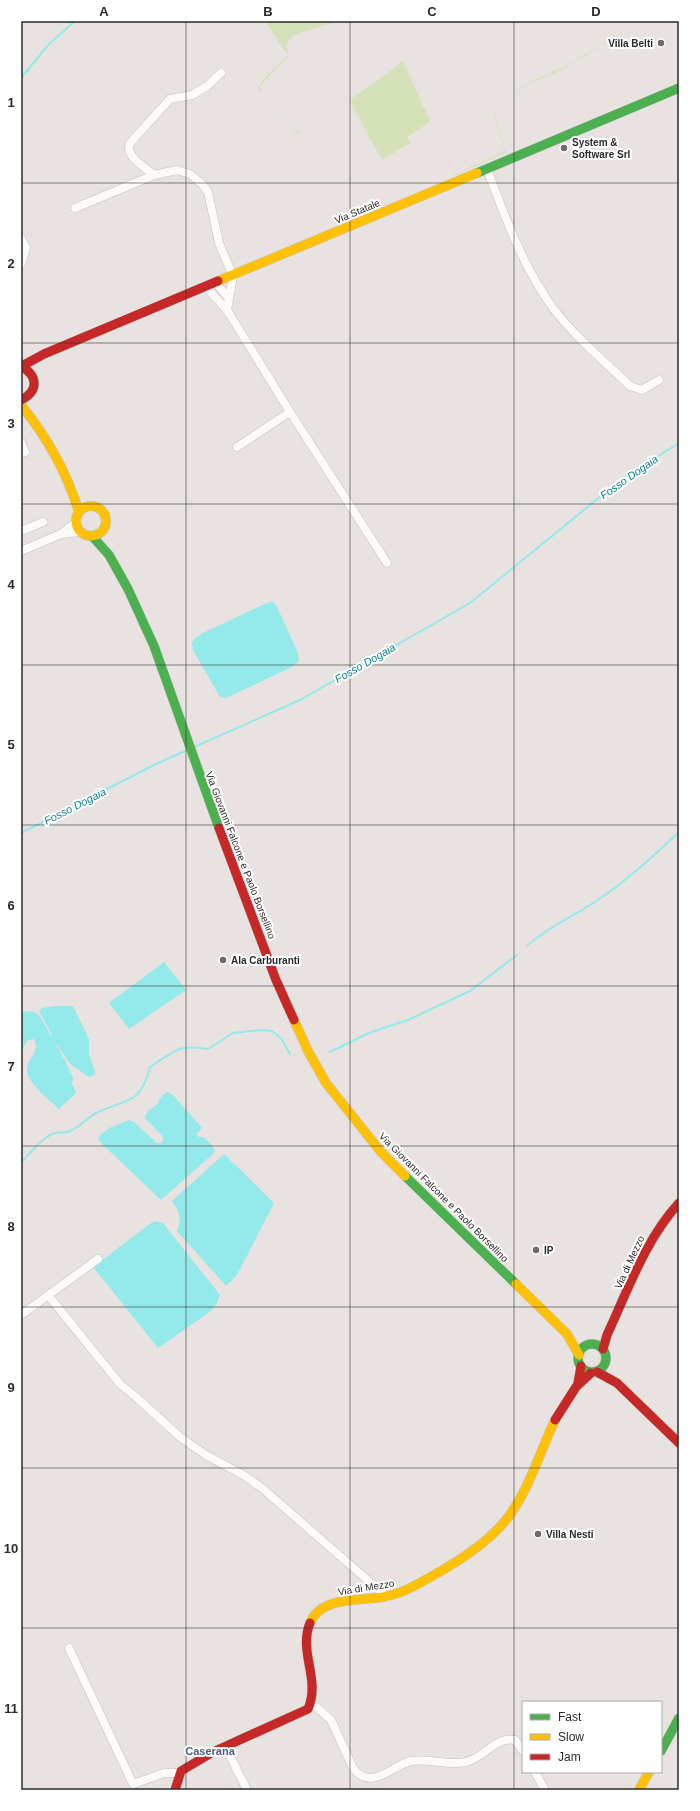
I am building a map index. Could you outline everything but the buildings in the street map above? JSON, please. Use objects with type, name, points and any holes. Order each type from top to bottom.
[{"type":"main road","name":"Via Statale","points":[[21,366],[44,354],[679,88]]},
{"type":"main road","points":[[33,377],[37,365],[44,354]]},
{"type":"main road","points":[[21,366],[31,372],[33,377]]},
{"type":"main road","name":"Via Giovanni Falcone e Paolo Borsellino","points":[[33,377],[34,387],[30,396],[33,419]]},
{"type":"main road","points":[[21,400],[30,396]]},
{"type":"main road","name":"Via Giovanni Falcone e Paolo Borsellino","points":[[21,405],[33,419],[72,488],[79,512]]},
{"type":"main road","name":"Via Giovanni Falcone e Paolo Borsellino","points":[[72,488],[91,506],[99,509],[104,514],[104,528],[109,555]]},
{"type":"main road","points":[[80,532],[76,522],[79,512],[83,508],[91,506]]},
{"type":"main road","points":[[92,536],[100,533],[104,528]]},
{"type":"main road","name":"Via Giovanni Falcone e Paolo Borsellino","points":[[80,532],[92,536],[109,555],[128,589],[154,646],[199,775],[276,980],[305,1044],[326,1083],[381,1152],[567,1334],[579,1355]]},
{"type":"main road","name":"Via di Mezzo","points":[[595,1346],[607,1335],[654,1235],[668,1215],[679,1204]]},
{"type":"main road","name":"Via Giovanni Falcone e Paolo Borsellino","points":[[567,1334],[595,1346]]},
{"type":"main road","points":[[578,1383],[581,1366],[579,1355],[582,1349],[595,1346],[606,1358],[606,1362],[617,1383],[679,1443]]},
{"type":"main road","points":[[578,1383],[604,1366],[606,1362]]},
{"type":"main road","points":[[581,1366],[586,1371],[594,1372],[617,1383]]},
{"type":"main road","name":"Via di Mezzo","points":[[312,1703],[312,1686],[305,1638],[312,1618],[321,1609],[332,1604],[386,1597],[408,1589],[480,1544],[497,1530],[513,1511],[550,1429],[565,1402],[578,1383]]},
{"type":"main road","points":[[175,1790],[180,1772],[194,1763],[225,1746],[304,1712],[312,1703]]},
{"type":"main road","points":[[662,1749],[679,1718]]},
{"type":"main road","points":[[639,1790],[648,1773]]},
{"type":"street","points":[[154,175],[130,154],[128,148],[130,143],[170,99],[192,95],[207,86],[221,73]]},
{"type":"street","points":[[487,169],[502,210],[530,273],[553,308],[571,329],[630,386],[642,390],[658,380]]},
{"type":"street","points":[[75,208],[154,175],[170,170],[184,171],[190,174],[202,184],[208,192],[219,243],[233,276],[226,310]]},
{"type":"street","points":[[21,238],[26,248],[21,264]]},
{"type":"street","points":[[216,283],[229,299]]},
{"type":"street","points":[[206,287],[226,310],[387,563]]},
{"type":"street","points":[[237,447],[290,412]]},
{"type":"street","points":[[21,442],[26,452]]},
{"type":"street","points":[[21,531],[43,522]]},
{"type":"street","points":[[21,551],[61,534],[76,522]]},
{"type":"street","points":[[61,534],[80,532]]},
{"type":"street","points":[[21,1315],[98,1259]]},
{"type":"street","points":[[48,1295],[120,1384],[136,1396],[180,1437],[206,1455],[245,1476],[262,1488],[386,1597]]},
{"type":"street","points":[[70,1648],[133,1784],[164,1773],[180,1772]]},
{"type":"street","points":[[312,1703],[329,1716],[334,1723],[353,1768],[358,1773],[370,1778],[381,1775],[410,1761],[466,1762],[506,1740],[515,1740],[522,1750]]},
{"type":"street","points":[[225,1746],[247,1790]]},
{"type":"street","points":[[536,1773],[545,1790]]},
{"type":"green space","points":[[265,21],[339,21],[302,32],[289,38],[286,47],[289,55],[260,86],[260,92],[258,89],[260,84],[288,55]]},
{"type":"green space","points":[[633,21],[619,35],[563,69],[518,89],[522,103],[517,89],[551,73],[551,71],[563,68],[618,35]]},
{"type":"green space","points":[[403,61],[454,175],[505,151],[493,114],[522,103],[494,114],[506,152],[454,176],[430,122],[407,137],[410,143],[382,160],[351,103],[351,99]]},
{"type":"green space","points":[[260,92],[295,130],[303,134],[295,131]]},
{"type":"water","points":[[269,602],[273,602],[277,607],[298,653],[299,661],[292,667],[226,698],[220,697],[193,650],[192,642],[205,632]]},
{"type":"water","points":[[164,962],[186,990],[129,1029],[109,1003]]},
{"type":"water","points":[[73,1006],[89,1039],[89,1054],[95,1072],[94,1075],[89,1077],[70,1064],[54,1040],[73,1077],[72,1084],[76,1092],[59,1109],[40,1092],[28,1076],[27,1067],[36,1048],[34,1039],[28,1040],[21,1051],[21,1013],[28,1011],[37,1014],[53,1038],[39,1011],[42,1008]]},
{"type":"water","points":[[167,1092],[173,1095],[202,1128],[196,1134],[199,1137],[203,1137],[210,1143],[215,1151],[161,1200],[100,1142],[98,1137],[109,1128],[129,1120],[134,1122],[157,1143],[162,1143],[163,1137],[145,1118],[148,1111],[156,1105],[162,1096]]},
{"type":"water","points":[[224,1154],[274,1203],[237,1275],[226,1286],[177,1231],[180,1219],[177,1209],[172,1201]]},
{"type":"water","points":[[156,1221],[163,1223],[220,1295],[216,1305],[211,1311],[158,1348],[93,1267],[151,1223]]},
{"type":"waterway","points":[[21,78],[49,44],[75,21]]},
{"type":"waterway","name":"Fosso Dogaia","points":[[194,747],[300,700],[470,603],[623,478],[679,443]]},
{"type":"waterway","name":"Fosso Dogaia","points":[[21,833],[156,764],[187,750]]},
{"type":"waterway","points":[[528,945],[546,931],[612,890],[642,866],[679,832]]},
{"type":"waterway","points":[[330,1052],[371,1032],[408,1020],[470,991],[517,955]]},
{"type":"waterway","points":[[21,1163],[38,1144],[50,1135],[68,1132],[79,1126],[96,1113],[123,1103],[136,1095],[142,1089],[150,1067],[177,1050],[189,1047],[208,1049],[233,1033],[260,1030],[272,1031],[281,1038],[290,1054]]},
{"type":"traffic: fast","points":[[477,173],[679,88]]},
{"type":"traffic: fast","points":[[92,536],[109,555],[128,589],[154,646],[219,828]]},
{"type":"traffic: fast","points":[[405,1176],[516,1284]]},
{"type":"traffic: fast","points":[[592,1344],[602,1348],[606,1358],[602,1368],[592,1372],[582,1368],[578,1358],[582,1348],[592,1344]]},
{"type":"traffic: fast","points":[[662,1749],[679,1718]]},
{"type":"traffic: slow","points":[[218,281],[477,173]]},
{"type":"traffic: slow","points":[[21,405],[48,443],[69,483],[79,512]]},
{"type":"traffic: slow","points":[[91,506],[102,510],[106,521],[102,532],[91,536],[80,532],[76,521],[80,510],[91,506]]},
{"type":"traffic: slow","points":[[294,1020],[308,1051],[326,1083],[381,1152],[405,1176]]},
{"type":"traffic: slow","points":[[516,1284],[567,1334],[579,1355]]},
{"type":"traffic: slow","points":[[310,1623],[315,1614],[332,1604],[342,1601],[387,1596],[411,1588],[466,1556],[490,1537],[509,1516],[523,1493],[555,1420]]},
{"type":"traffic: slow","points":[[639,1790],[648,1773]]},
{"type":"traffic: jam","points":[[22,366],[44,354],[218,281]]},
{"type":"traffic: jam","points":[[21,366],[31,374],[34,383],[31,392],[21,400]]},
{"type":"traffic: jam","points":[[219,828],[276,980],[294,1020]]},
{"type":"traffic: jam","points":[[603,1349],[607,1335],[638,1266],[656,1233],[679,1203]]},
{"type":"traffic: jam","points":[[578,1383],[581,1366]]},
{"type":"traffic: jam","points":[[597,1372],[617,1383],[679,1443]]},
{"type":"traffic: jam","points":[[555,1420],[576,1387],[591,1373]]},
{"type":"traffic: jam","points":[[175,1790],[181,1771],[213,1752],[308,1709],[312,1687],[306,1644],[310,1623]]},
{"type":"place","name":"Villa Belti","points":[[661,43]]},
{"type":"place","name":"System & Software Srl","points":[[564,148]]},
{"type":"place","name":"Ala Carburanti","points":[[223,960]]},
{"type":"place","name":"IP","points":[[536,1250]]},
{"type":"place","name":"Villa Nesti","points":[[538,1534]]},
{"type":"district","name":"Caserana","points":[[210,1751]]}]
